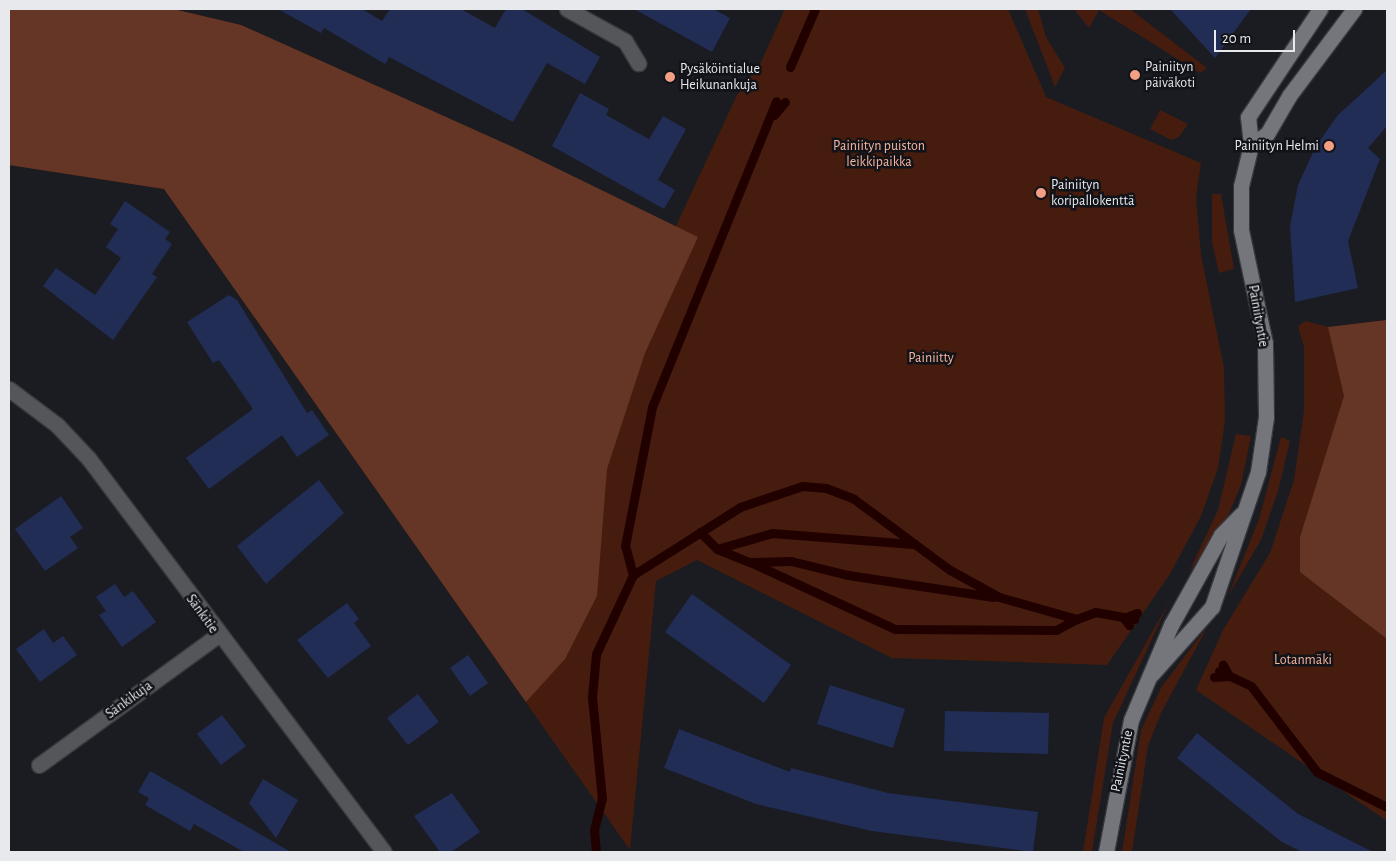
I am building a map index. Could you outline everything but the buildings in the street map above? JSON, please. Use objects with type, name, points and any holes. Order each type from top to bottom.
[{"type":"street","points":[[567,9],[626,41],[638,63]]},
{"type":"street","name":"Painiityntie","points":[[1152,674],[1212,607],[1235,544],[1240,516],[1258,472],[1266,417],[1265,343],[1241,230],[1241,186],[1251,145],[1248,117],[1253,106],[1320,9]]},
{"type":"street","points":[[1251,145],[1267,134],[1289,96],[1354,9]]},
{"type":"street","name":"Sänkitie","points":[[9,389],[57,425],[89,459],[218,635],[384,852]]},
{"type":"street","name":"Painiityntie","points":[[1106,852],[1131,720],[1188,592],[1221,535],[1240,516]]},
{"type":"street","name":"Sänkikuja","points":[[39,765],[218,635]]},
{"type":"green space","name":"Painiitty","points":[[9,9],[173,9],[241,25],[513,147],[675,228],[737,95],[761,62],[785,9],[1008,9],[1046,97],[1201,163],[1196,198],[1201,255],[1224,368],[1225,421],[1218,468],[1201,516],[1170,574],[1107,665],[892,658],[697,560],[656,581],[630,850],[164,189],[9,165]]},
{"type":"green space","points":[[1025,9],[1038,9],[1046,37],[1065,68],[1055,87]]},
{"type":"green space","points":[[1074,9],[1130,9],[1207,68],[1200,73],[1099,10],[1089,28]]},
{"type":"green space","points":[[1160,110],[1188,124],[1179,137],[1171,140],[1150,129]]},
{"type":"green space","points":[[1212,194],[1221,194],[1234,269],[1219,273],[1212,242]]},
{"type":"green space","name":"Lotanmäki","points":[[1387,320],[1387,821],[1196,690],[1223,630],[1270,553],[1294,480],[1304,411],[1304,347],[1298,326],[1306,321],[1328,327]]},
{"type":"green space","points":[[1236,434],[1251,436],[1241,485],[1228,516],[1188,574],[1218,510]]},
{"type":"green space","points":[[1281,437],[1290,441],[1278,491],[1261,540],[1228,596],[1259,519]]},
{"type":"green space","points":[[1170,600],[1113,723],[1092,852],[1083,852],[1104,718]]},
{"type":"green space","points":[[1208,626],[1162,711],[1148,746],[1132,852],[1122,852],[1141,730],[1162,686]]},
{"type":"shaded area","points":[[9,9],[173,9],[241,25],[513,147],[698,237],[645,353],[607,469],[597,596],[565,659],[526,702],[164,189],[9,165]]},
{"type":"shaded area","points":[[1387,320],[1387,639],[1300,572],[1300,537],[1344,396],[1328,327]]},
{"type":"waterway","points":[[790,67],[815,9]]},
{"type":"waterway","points":[[633,575],[625,546],[652,407],[776,101]]},
{"type":"waterway","points":[[774,115],[785,102]]},
{"type":"waterway","points":[[596,852],[594,830],[602,799],[592,697],[596,654],[633,575],[740,507],[802,486],[826,488],[854,499],[950,570],[999,597],[1077,619],[1095,612],[1134,619]]},
{"type":"waterway","points":[[700,532],[717,549],[750,562],[791,561],[848,575],[993,597]]},
{"type":"waterway","points":[[717,549],[772,533],[913,544]]},
{"type":"waterway","points":[[750,562],[895,629],[1056,630],[1077,619]]},
{"type":"waterway","points":[[1129,625],[1124,618],[1137,613]]},
{"type":"waterway","points":[[1214,677],[1229,676],[1223,665]]},
{"type":"waterway","points":[[1219,671],[1251,686],[1317,772],[1387,807]]},
{"type":"place","name":"Painiityn päiväkoti","points":[[1135,75]]},
{"type":"place","name":"Pysäköintialue Heikunankuja","points":[[670,77]]},
{"type":"place","name":"Painiityn Helmi","points":[[1329,146]]},
{"type":"place","name":"Painiityn koripallokenttä","points":[[1041,193]]},
{"type":"park label","name":"Painiityn puiston leikkipaikka","points":[[879,154]]}]
